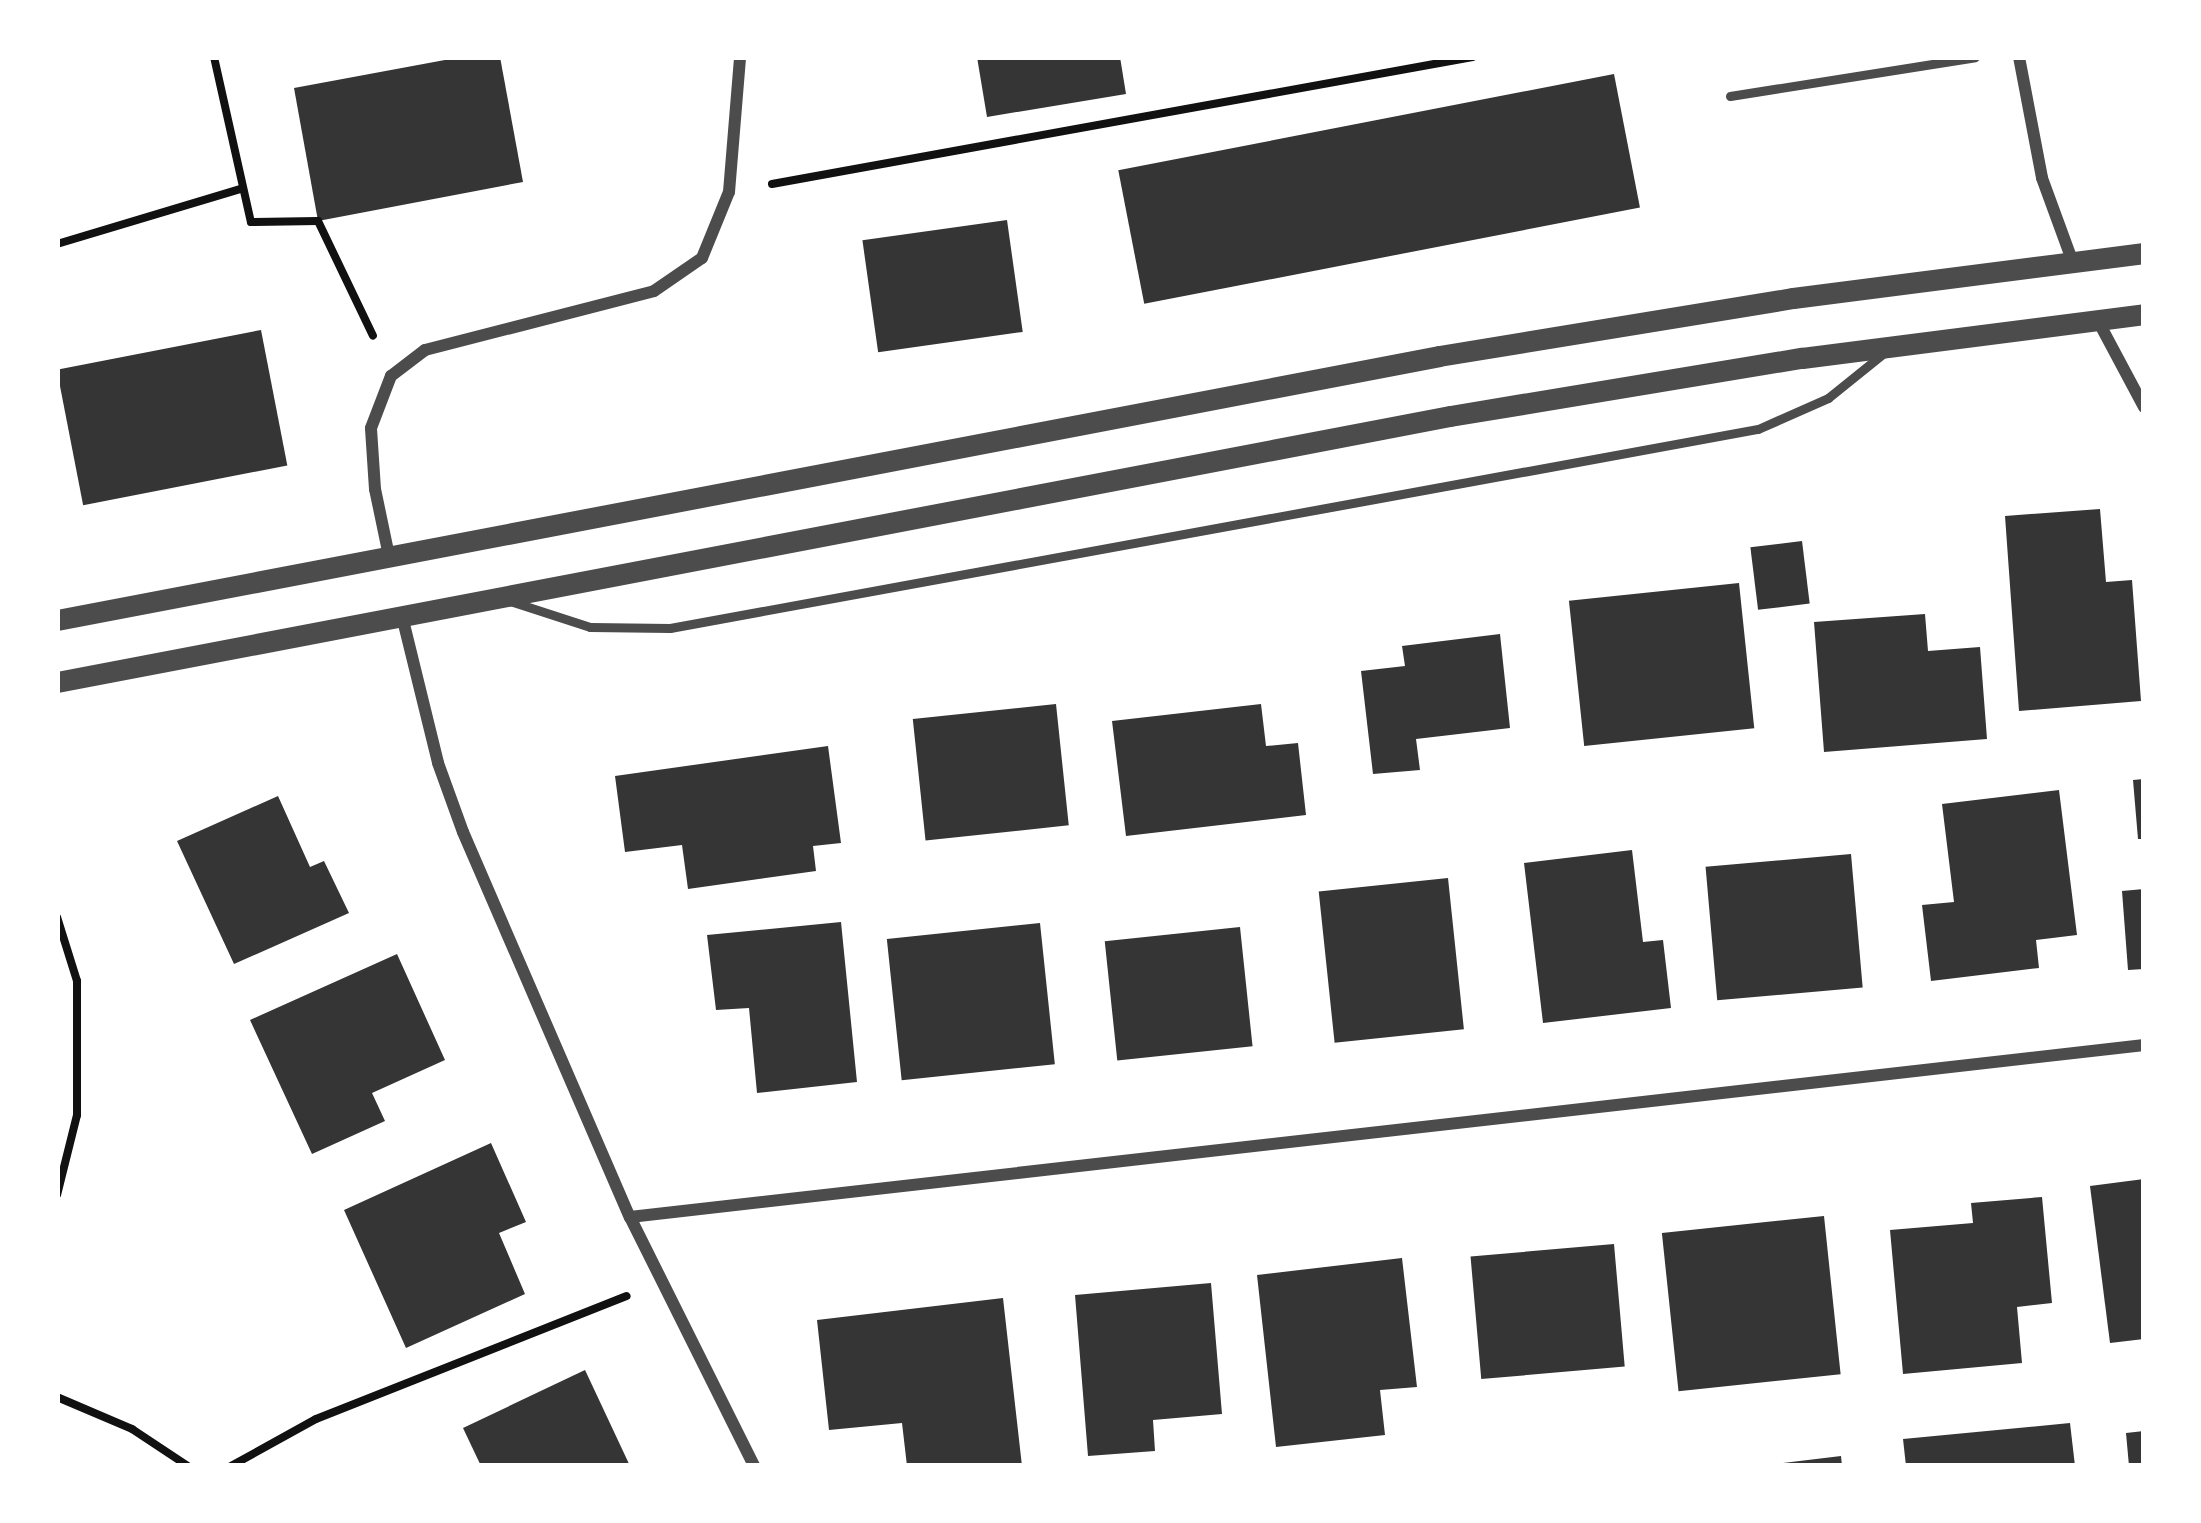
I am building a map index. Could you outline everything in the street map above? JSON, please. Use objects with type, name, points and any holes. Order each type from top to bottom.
[{"type":"street","points":[[389,556],[375,489],[371,428],[391,376],[424,350],[654,291],[702,258],[729,192],[740,57]]},
{"type":"street","points":[[2019,57],[2042,178],[2072,260]]},
{"type":"street","points":[[57,620],[1439,356],[1793,298],[2144,253]]},
{"type":"street","points":[[57,682],[1450,416],[1891,346],[2144,314]]},
{"type":"street","points":[[2097,319],[2144,407]]},
{"type":"street","points":[[402,616],[438,763],[463,832],[630,1217],[754,1466]]},
{"type":"street","points":[[630,1217],[2144,1045]]},
{"type":"lane","points":[[1730,96],[1975,57]]},
{"type":"lane","points":[[503,598],[590,627],[694,624],[1758,429],[1828,398],[1891,346]]},
{"type":"path","points":[[214,57],[251,222],[318,221],[391,376]]},
{"type":"path","points":[[729,192],[1473,57]]},
{"type":"path","points":[[57,244],[240,189]]},
{"type":"path","points":[[57,917],[77,981],[77,1115],[57,1195]]},
{"type":"path","points":[[231,1466],[316,1419],[663,1282]]},
{"type":"path","points":[[57,1397],[132,1429],[188,1466]]},
{"type":"building","points":[[461,57],[500,57],[523,182],[318,221],[294,88]]},
{"type":"building","points":[[977,57],[1120,57],[1126,94],[987,117]]},
{"type":"building","points":[[1614,74],[1640,208],[1144,304],[1118,170]]},
{"type":"building","points":[[1007,220],[1023,332],[878,352],[862,240]]},
{"type":"building","points":[[261,330],[287,465],[83,505],[57,370]]},
{"type":"building","points":[[2100,509],[2106,582],[2132,580],[2141,701],[2019,711],[2005,516]]},
{"type":"building","points":[[1802,541],[1810,604],[1758,610],[1750,547]]},
{"type":"building","points":[[1739,583],[1754,728],[1584,746],[1569,601]]},
{"type":"building","points":[[1925,614],[1928,651],[1980,647],[1987,739],[1824,752],[1814,622]]},
{"type":"building","points":[[1500,634],[1510,728],[1416,739],[1420,770],[1373,774],[1361,671],[1405,666],[1402,646]]},
{"type":"building","points":[[1056,704],[1069,825],[926,840],[913,719]]},
{"type":"building","points":[[1261,704],[1266,746],[1298,743],[1306,815],[1126,836],[1112,721]]},
{"type":"building","points":[[828,746],[841,843],[813,846],[816,871],[688,889],[682,845],[625,852],[615,776]]},
{"type":"building","points":[[2144,779],[2144,839],[2138,839],[2133,780]]},
{"type":"building","points":[[2059,790],[2077,935],[2036,940],[2039,968],[1931,981],[1922,905],[1954,902],[1942,804]]},
{"type":"building","points":[[278,796],[310,867],[324,861],[349,913],[234,964],[177,841]]},
{"type":"building","points":[[1632,850],[1643,942],[1663,940],[1671,1008],[1543,1023],[1524,863]]},
{"type":"building","points":[[1851,854],[1863,987],[1717,1000],[1706,867]]},
{"type":"building","points":[[1448,878],[1464,1029],[1335,1043],[1319,892]]},
{"type":"building","points":[[2144,889],[2144,969],[2128,970],[2122,891]]},
{"type":"building","points":[[841,922],[857,1082],[757,1093],[749,1008],[716,1010],[707,935]]},
{"type":"building","points":[[1040,923],[1055,1064],[902,1080],[887,939]]},
{"type":"building","points":[[1240,927],[1253,1046],[1117,1061],[1105,941]]},
{"type":"building","points":[[397,954],[445,1060],[372,1093],[385,1121],[312,1154],[250,1020]]},
{"type":"building","points":[[491,1143],[526,1222],[499,1233],[525,1294],[406,1348],[344,1210]]},
{"type":"building","points":[[2144,1179],[2144,1339],[2110,1343],[2090,1186]]},
{"type":"building","points":[[2042,1197],[2052,1303],[2017,1307],[2022,1363],[1903,1374],[1890,1230],[1973,1223],[1971,1203]]},
{"type":"building","points":[[1824,1216],[1841,1374],[1679,1391],[1662,1233]]},
{"type":"building","points":[[1614,1244],[1625,1367],[1481,1379],[1471,1257]]},
{"type":"building","points":[[1402,1258],[1417,1387],[1380,1390],[1385,1435],[1276,1447],[1257,1275]]},
{"type":"building","points":[[1211,1283],[1222,1414],[1153,1420],[1155,1451],[1088,1456],[1075,1295]]},
{"type":"building","points":[[1003,1298],[1022,1466],[907,1466],[902,1423],[829,1430],[817,1320]]},
{"type":"building","points":[[585,1370],[630,1466],[481,1466],[463,1428]]},
{"type":"building","points":[[2070,1423],[2075,1466],[1906,1466],[1903,1439]]},
{"type":"building","points":[[2144,1431],[2144,1466],[2129,1466],[2126,1433]]},
{"type":"building","points":[[1841,1456],[1842,1466],[1783,1466],[1783,1463]]}]
